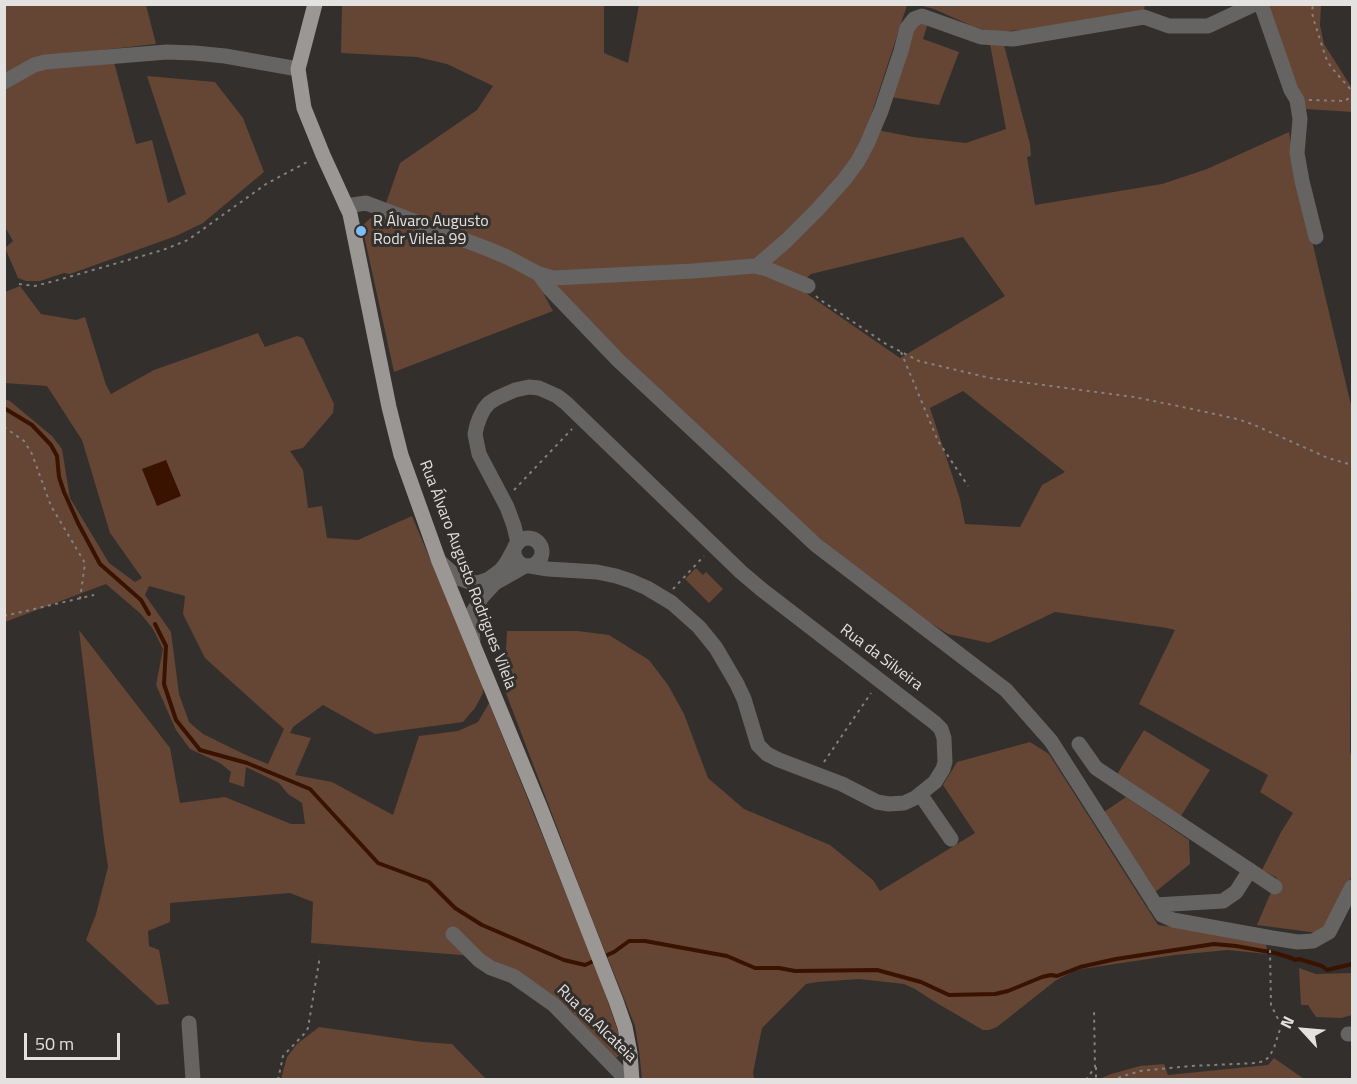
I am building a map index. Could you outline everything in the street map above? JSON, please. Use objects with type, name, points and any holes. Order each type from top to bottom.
[{"type":"main road","name":"Rua Álvaro Augusto Rodrigues Vilela","points":[[315,4],[298,69],[304,108],[350,213],[401,455],[438,560],[540,807],[616,1001],[625,1028],[632,1080]]},
{"type":"street","points":[[757,266],[817,210],[858,161],[881,111],[907,28],[914,19],[922,16],[981,37],[1013,39],[1144,17],[1169,26],[1208,26],[1255,4]]},
{"type":"street","points":[[1261,4],[1291,90],[1298,100],[1300,119],[1297,153],[1316,237]]},
{"type":"street","points":[[4,82],[34,65],[45,62],[167,52],[225,56],[298,69]]},
{"type":"street","points":[[346,206],[366,203],[488,249],[539,274],[553,278],[757,266],[808,286]]},
{"type":"street","points":[[539,274],[549,288],[618,360],[816,545],[1006,690],[1051,741],[1162,915],[1173,920],[1272,938],[1298,942],[1313,941],[1329,932],[1353,887]]},
{"type":"street","name":"Rua da Silveira","points":[[529,387],[539,388],[557,396],[582,419],[741,572],[935,723],[944,738],[945,762],[935,782],[915,798],[904,803],[890,804],[877,802],[842,784],[779,760],[762,750],[755,740],[744,699],[722,657],[699,627],[664,597],[616,576],[521,564],[515,557],[517,545],[514,526],[476,446],[477,424],[489,403],[515,390],[529,387]]},
{"type":"street","name":"Rua da Silveira","points":[[505,503],[551,556],[568,566],[583,571]]},
{"type":"street","points":[[438,560],[458,578],[478,583],[489,579],[501,570],[517,545],[526,539],[538,543],[542,555],[534,565],[495,583],[474,606],[469,608],[456,602],[460,587],[469,582]]},
{"type":"street","points":[[473,645],[471,621],[473,612],[482,597]]},
{"type":"street","points":[[1080,744],[1096,768],[1275,887]]},
{"type":"street","points":[[921,794],[951,839]]},
{"type":"street","points":[[1155,905],[1223,901],[1236,892],[1250,870]]},
{"type":"street","name":"Rua da Alcateia","points":[[453,934],[479,960],[523,982],[554,1005],[627,1080]]},
{"type":"street","points":[[189,1023],[193,1080]]},
{"type":"path","points":[[1298,100],[1345,101],[1352,96],[1352,91],[1326,58],[1314,21],[1312,4]]},
{"type":"path","points":[[19,284],[36,286],[163,250],[188,240],[266,184],[323,154]]},
{"type":"path","points":[[808,286],[819,299],[886,344],[920,361],[990,378],[1134,398],[1192,409],[1252,424],[1328,458],[1353,465]]},
{"type":"path","points":[[901,352],[938,441],[968,486]]},
{"type":"path","points":[[505,503],[518,486],[582,419]]},
{"type":"path","points":[[4,427],[24,441],[32,454],[51,506],[86,563],[80,599]]},
{"type":"path","points":[[664,597],[714,546]]},
{"type":"path","points":[[4,616],[94,596]]},
{"type":"path","points":[[815,774],[880,680]]},
{"type":"path","points":[[1111,1080],[1140,1071],[1249,1063],[1269,1057],[1281,1026],[1271,1005],[1270,947]]},
{"type":"path","points":[[278,1080],[283,1056],[308,1028],[320,956]]},
{"type":"path","points":[[1094,1009],[1096,1080]]},
{"type":"path","points":[[1086,1080],[1095,1067]]},
{"type":"shaded area","points":[[5,5],[146,5],[156,44],[46,56],[5,77]]},
{"type":"shaded area","points":[[342,5],[604,5],[604,53],[628,63],[639,5],[907,5],[867,128],[913,137],[966,143],[1006,129],[990,44],[1004,45],[1030,144],[1031,156],[1027,157],[1035,205],[1162,184],[1207,169],[1289,132],[1294,165],[1352,409],[1350,751],[1352,760],[1352,875],[1325,929],[1318,933],[1257,925],[1277,878],[1262,870],[1293,813],[1260,792],[1268,775],[1139,704],[1175,630],[1055,612],[989,643],[948,634],[898,603],[794,517],[555,290],[556,274],[385,206],[400,163],[477,110],[493,86],[447,64],[417,57],[341,53]],"holes":[[[963,237],[1005,296],[900,358],[797,287],[811,274]],[[963,391],[1065,472],[1042,485],[1020,527],[965,524],[960,499],[930,408]]]},
{"type":"shaded area","points":[[919,5],[1145,5],[1144,10],[1023,30],[991,32]]},
{"type":"shaded area","points":[[1267,5],[1321,5],[1320,25],[1324,44],[1352,88],[1352,112],[1306,109]]},
{"type":"shaded area","points":[[928,23],[923,39],[959,52],[939,105],[891,97],[914,25]]},
{"type":"shaded area","points":[[114,62],[136,144],[152,140],[168,203],[186,194],[147,76],[215,82],[243,118],[264,172],[203,223],[176,236],[70,274],[64,273],[40,281],[26,281],[18,278],[5,248],[13,241],[5,227],[4,89],[37,67]]},
{"type":"shaded area","points":[[377,212],[511,263],[536,280],[553,311],[394,372],[362,226]]},
{"type":"shaded area","points":[[20,286],[41,314],[76,320],[85,317],[106,385],[111,394],[154,370],[258,333],[265,347],[297,336],[303,338],[334,404],[333,413],[303,448],[290,451],[303,470],[308,508],[322,506],[327,538],[358,540],[412,516],[483,685],[483,693],[475,708],[463,722],[375,734],[323,705],[293,727],[290,733],[311,738],[295,775],[332,782],[393,815],[419,736],[458,731],[478,722],[489,703],[598,973],[622,1043],[621,1054],[616,1058],[544,991],[486,957],[311,943],[313,902],[290,893],[170,903],[170,922],[148,931],[149,946],[159,950],[169,1004],[157,1005],[86,940],[96,914],[108,867],[79,630],[170,748],[180,803],[225,797],[291,824],[305,824],[302,803],[288,794],[279,783],[246,767],[244,787],[229,782],[231,772],[220,763],[190,749],[176,730],[156,685],[163,649],[153,629],[141,614],[106,584],[5,622],[5,399],[52,436],[62,449],[70,498],[109,563],[135,582],[142,578],[110,533],[82,440],[47,386],[5,383],[5,292]],"holes":[[[149,586],[185,596],[183,614],[205,658],[284,729],[268,764],[203,734],[189,722],[179,694],[171,632],[145,595]]]},
{"type":"shaded area","points":[[166,460],[181,496],[157,506],[142,469]]},
{"type":"shaded area","points":[[696,568],[703,575],[706,572],[723,589],[709,603],[685,579]]},
{"type":"shaded area","points":[[507,631],[578,631],[609,635],[649,660],[668,685],[684,714],[708,778],[744,809],[830,845],[873,880],[880,891],[975,833],[943,785],[957,762],[1030,742],[1049,754],[1158,925],[1266,941],[1267,954],[1228,950],[1175,955],[1075,970],[1055,981],[997,1027],[989,1030],[983,1030],[904,984],[859,979],[806,984],[762,1028],[753,1073],[754,1079],[642,1079],[635,1026],[504,688]]},
{"type":"shaded area","points":[[1144,730],[1210,770],[1181,816],[1116,776]]},
{"type":"shaded area","points":[[1126,797],[1189,840],[1190,864],[1154,893],[1104,812]]},
{"type":"shaded area","points":[[1299,968],[1316,974],[1352,973],[1352,1015],[1341,1018],[1316,1017],[1308,1005],[1301,1005]]},
{"type":"shaded area","points":[[319,1027],[452,1044],[486,1079],[281,1079],[287,1057],[297,1044]]},
{"type":"shaded area","points":[[1274,1058],[1304,1079],[1099,1079],[1140,1066],[1164,1064],[1168,1075],[1268,1065]]},
{"type":"waterway","points":[[4,408],[32,425],[51,445],[57,456],[59,477],[64,492],[100,564],[141,600],[149,614]]},
{"type":"waterway","points":[[155,624],[166,646],[164,684],[176,720],[200,750],[247,763],[310,789],[378,863],[429,882],[455,908],[482,925],[564,960],[585,965],[596,960]]},
{"type":"waterway","points":[[603,957],[629,941],[645,941],[727,956],[755,968],[795,971],[877,970],[921,982],[949,995],[995,994],[1042,977],[1057,976],[1080,967],[1214,944],[1275,953],[1322,966],[1327,970],[1352,964]]},
{"type":"place","name":"R Álvaro Augusto Rodr Vilela 99","points":[[361,231]]}]
